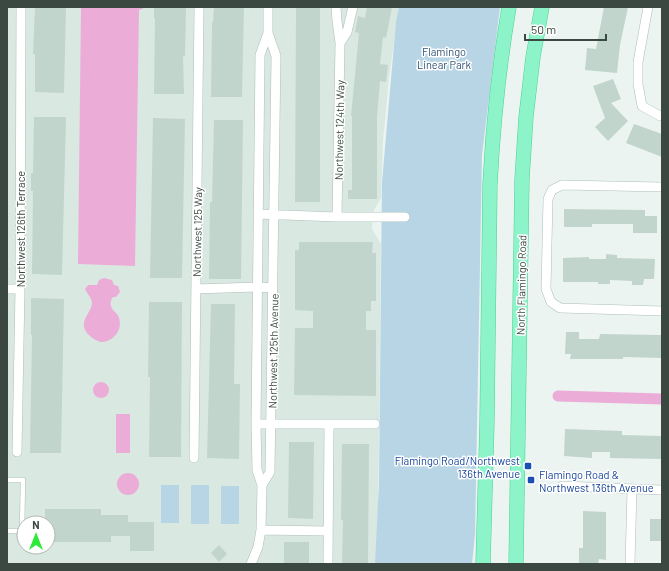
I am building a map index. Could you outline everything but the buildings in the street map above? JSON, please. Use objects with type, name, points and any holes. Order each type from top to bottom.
[{"type":"highway","points":[[483,564],[487,423],[491,153],[501,50],[509,7]]},
{"type":"highway","name":"North Flamingo Road","points":[[516,564],[522,179],[526,117],[533,56],[542,7]]},
{"type":"street","name":"Northwest 126th Terrace","points":[[17,452],[22,7]]},
{"type":"street","name":"Northwest 125 Way","points":[[194,458],[200,7]]},
{"type":"street","name":"Northwest 125th Avenue","points":[[262,485],[270,472],[272,424],[276,56],[268,33],[268,7]]},
{"type":"street","name":"Northwest 124th Way","points":[[336,7],[340,43],[337,217]]},
{"type":"street","name":"Northwest 124th Way","points":[[340,43],[347,32],[353,7]]},
{"type":"street","points":[[648,7],[638,62],[638,84],[642,106],[662,116]]},
{"type":"street","name":"Northwest 125th Avenue","points":[[251,564],[258,547],[261,530],[262,485],[257,470],[256,424],[260,54],[268,33]]},
{"type":"street","points":[[662,187],[562,185],[552,190],[548,199],[546,281],[546,289],[550,302],[560,308],[662,311]]},
{"type":"street","points":[[258,214],[337,217],[405,217]]},
{"type":"street","points":[[196,289],[273,288]]},
{"type":"street","points":[[7,289],[20,289]]},
{"type":"street","points":[[256,424],[375,424]]},
{"type":"street","points":[[328,564],[329,424]]},
{"type":"street","points":[[562,486],[662,490]]},
{"type":"street","points":[[630,564],[632,489]]},
{"type":"street","points":[[261,530],[328,531]]},
{"type":"lane","points":[[7,480],[23,480],[22,532],[7,531]]},
{"type":"shaded area","points":[[7,7],[399,7],[389,78],[383,141],[381,198],[373,212],[372,229],[381,244],[378,520],[376,564],[7,564]]},
{"type":"shaded area","points":[[81,7],[144,7],[139,10],[135,266],[78,264]]},
{"type":"shaded area","points":[[104,278],[112,280],[114,285],[118,286],[120,292],[116,297],[113,297],[111,303],[112,308],[118,316],[120,327],[113,338],[101,342],[91,337],[84,327],[85,318],[92,303],[85,289],[88,285],[97,285],[99,280]]},
{"type":"shaded area","points":[[98,382],[104,382],[109,387],[107,396],[104,398],[98,398],[93,393],[93,387]]},
{"type":"shaded area","points":[[116,414],[130,414],[130,453],[116,453]]},
{"type":"shaded area","points":[[128,473],[136,476],[139,484],[136,492],[128,495],[120,492],[117,484],[120,476]]},
{"type":"green space","name":"Flamingo Linear Park","points":[[399,7],[500,7],[482,155],[475,535],[472,564],[375,564],[379,483],[382,182],[396,22]]},
{"type":"green space","points":[[161,485],[179,485],[179,523],[161,523]]},
{"type":"green space","points":[[191,485],[209,485],[209,524],[191,524]]},
{"type":"green space","points":[[221,486],[239,486],[239,524],[221,524]]},
{"type":"waterway","points":[[558,396],[662,399]]},
{"type":"place","name":"Flamingo Road/Northwest 136th Avenue","points":[[528,466]]},
{"type":"place","name":"Flamingo Road & Northwest 136th Avenue","points":[[531,480]]}]
